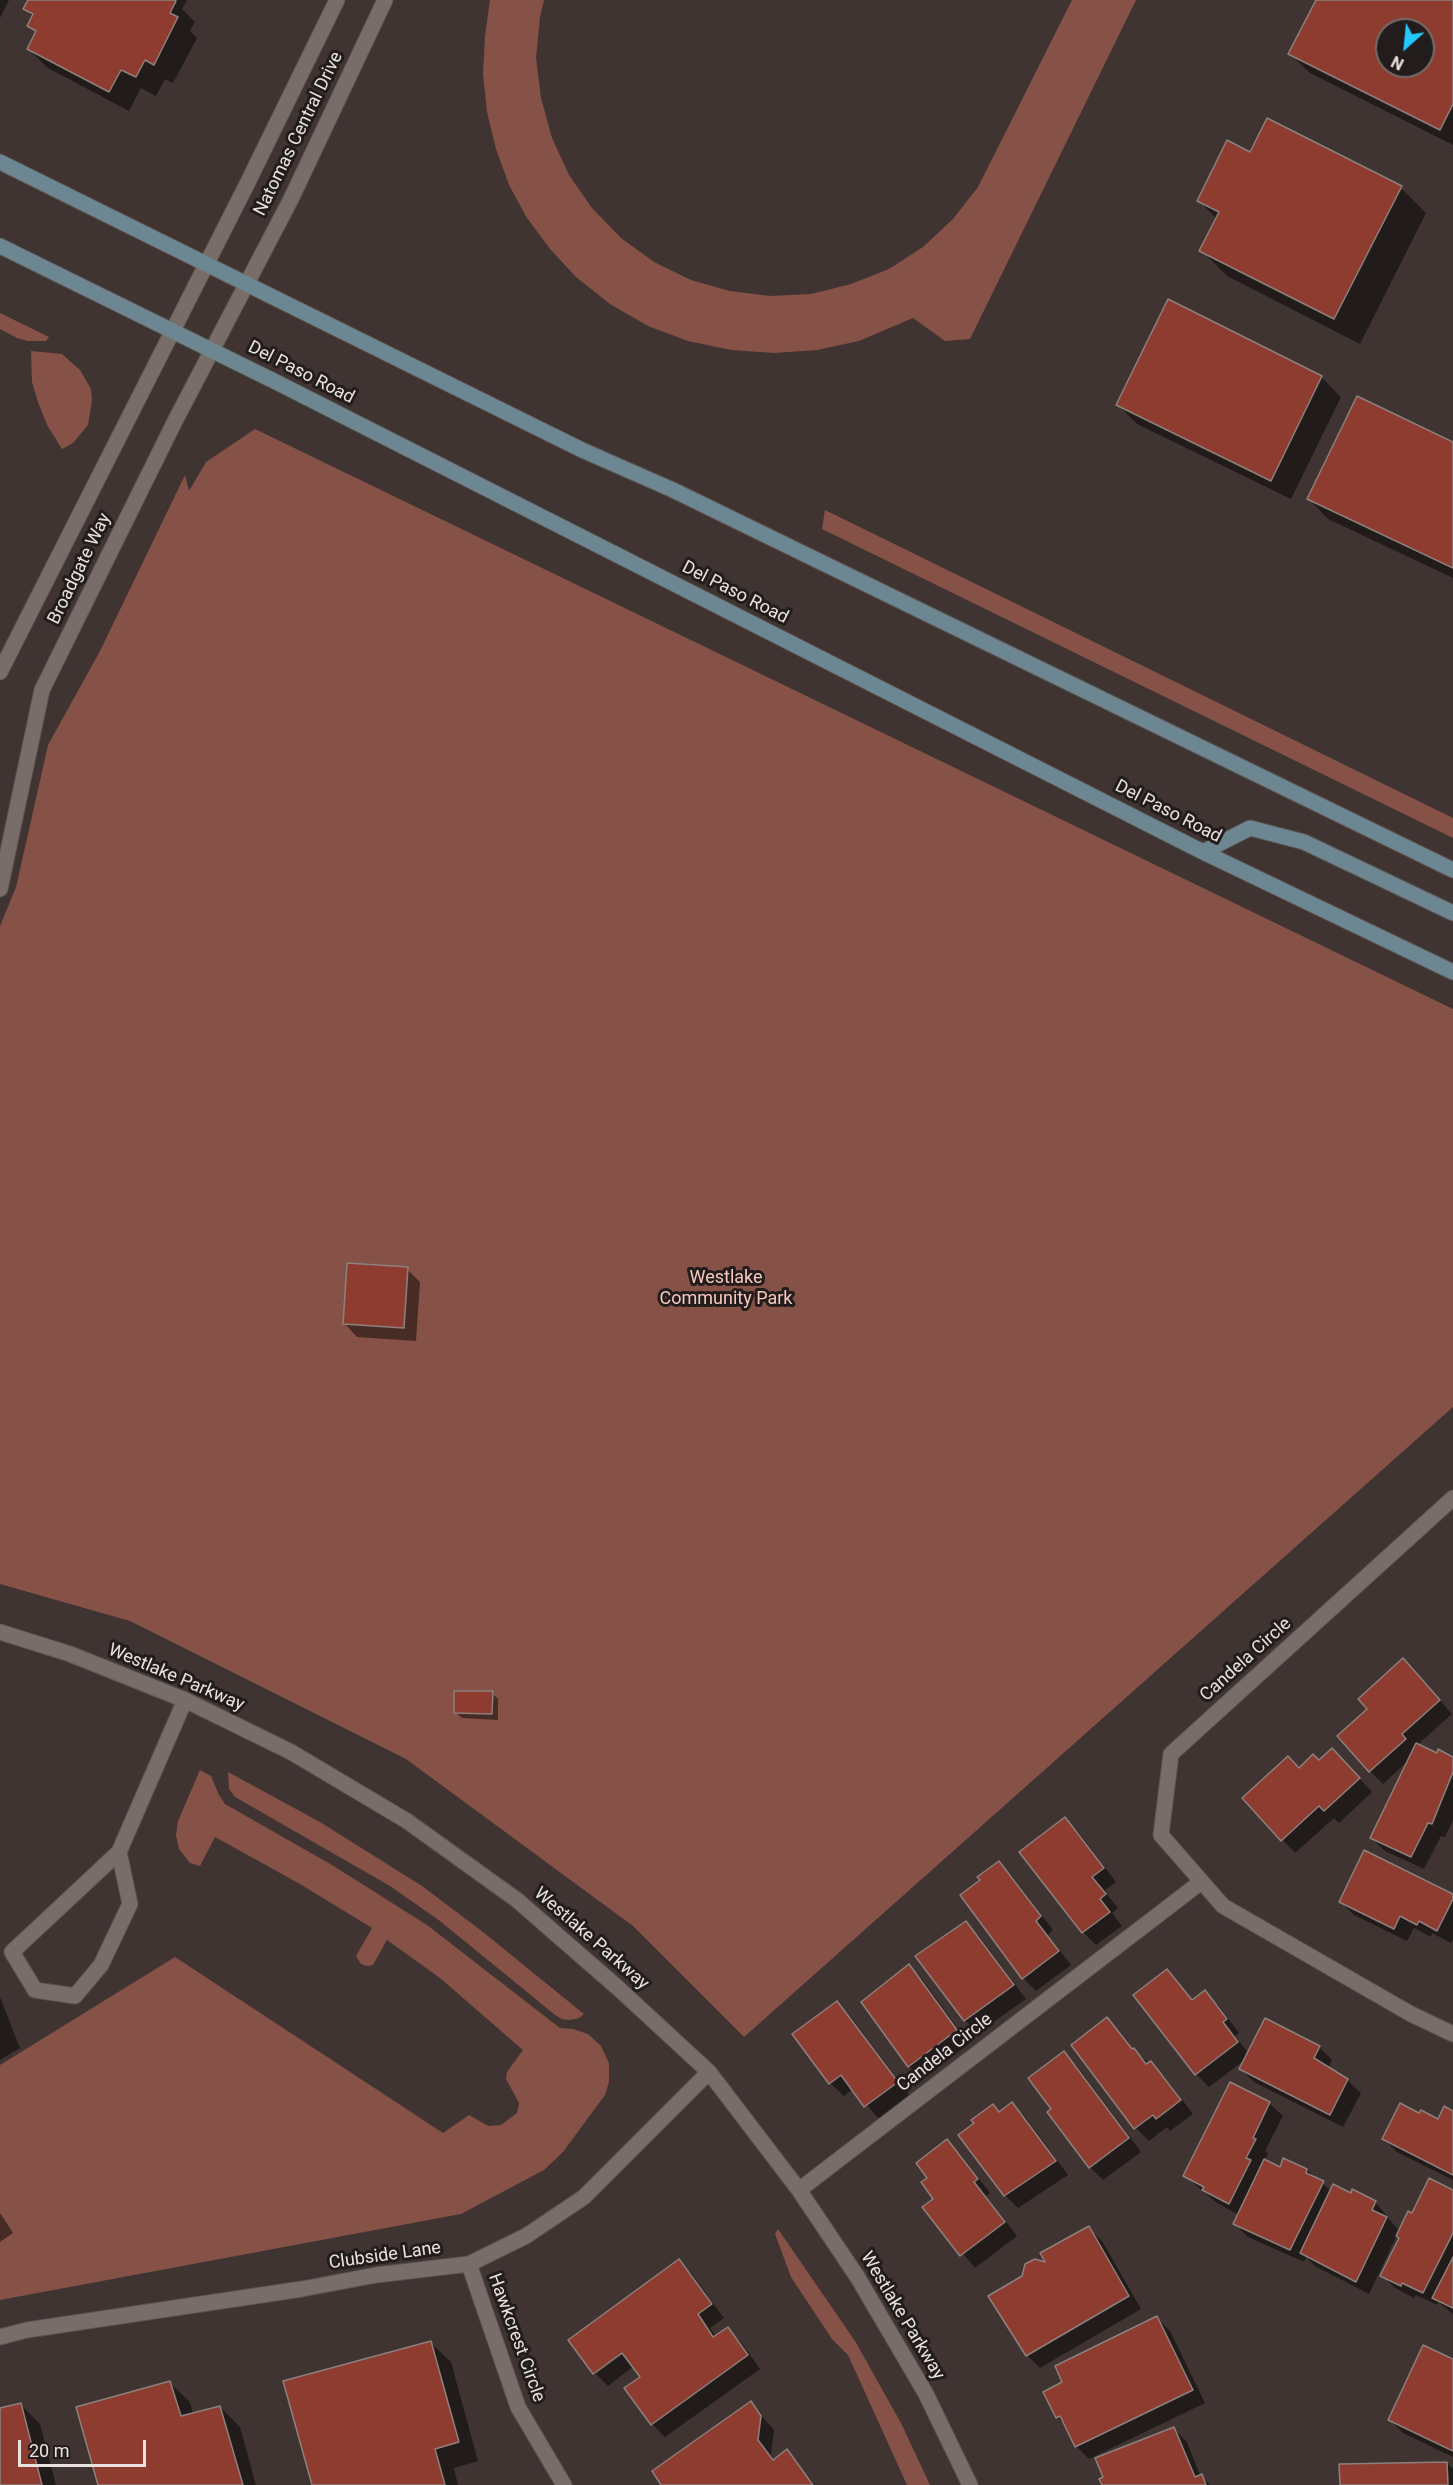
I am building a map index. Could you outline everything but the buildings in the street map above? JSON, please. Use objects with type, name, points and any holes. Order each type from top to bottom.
[{"type":"street","name":"Natomas Central Drive","points":[[206,265],[336,0]]},
{"type":"street","name":"Natomas Central Drive","points":[[246,284],[291,199],[385,0]]},
{"type":"street","points":[[0,162],[582,450],[673,490],[1453,870]]},
{"type":"street","name":"Del Paso Road","points":[[0,246],[173,330],[1203,852],[1453,972]]},
{"type":"street","name":"Broadgate Way","points":[[0,672],[206,265]]},
{"type":"street","name":"Broadgate Way","points":[[0,890],[42,690],[246,284]]},
{"type":"street","points":[[1203,852],[1250,828],[1304,842],[1453,913]]},
{"type":"street","name":"Candela Circle","points":[[1453,1498],[1171,1754],[1161,1835],[1223,1906],[1411,2014],[1453,2034]]},
{"type":"street","name":"Westlake Parkway","points":[[0,1632],[70,1654],[185,1700],[291,1752],[407,1821],[517,1900],[618,1988],[709,2072],[799,2190],[858,2277],[926,2394],[970,2485]]},
{"type":"street","points":[[119,1852],[130,1904],[101,1965],[75,1996],[35,1990],[12,1952],[119,1852],[185,1700]]},
{"type":"street","name":"Candela Circle","points":[[799,2190],[1201,1882]]},
{"type":"street","name":"Clubside Lane","points":[[0,2337],[27,2330],[302,2289],[376,2275],[469,2264],[526,2236],[584,2197],[709,2072]]},
{"type":"street","name":"Hawkcrest Circle","points":[[469,2264],[518,2407],[564,2485]]},
{"type":"green space","points":[[490,0],[544,0],[536,58],[541,98],[552,138],[569,175],[592,208],[621,238],[654,262],[691,280],[730,291],[770,296],[811,294],[851,284],[889,269],[923,247],[953,219],[978,187],[1072,0],[1136,0],[970,339],[945,341],[913,318],[859,341],[817,350],[774,353],[731,350],[688,341],[648,326],[610,304],[576,277],[550,249],[527,218],[509,185],[496,149],[487,112],[483,74]]},
{"type":"green space","points":[[0,313],[49,337],[46,341],[28,341],[17,338],[0,329]]},
{"type":"green space","points":[[31,351],[62,354],[80,370],[91,389],[92,400],[88,425],[73,443],[62,449],[47,425],[38,402],[32,382]]},
{"type":"green space","name":"Westlake Community Park","points":[[255,429],[1453,1009],[1453,1407],[744,2037],[633,1926],[406,1759],[130,1621],[0,1584],[0,926],[16,887],[48,745],[100,651],[185,475],[189,491],[206,462]]},
{"type":"green space","points":[[825,510],[1453,818],[1453,838],[822,529]]},
{"type":"green space","points":[[200,1770],[211,1776],[225,1804],[332,1865],[427,1925],[560,2028],[588,2034],[601,2046],[609,2063],[609,2082],[605,2095],[563,2152],[544,2170],[461,2214],[0,2300],[0,2065],[175,1957],[443,2133],[469,2115],[488,2126],[501,2125],[517,2113],[519,2103],[506,2079],[507,2072],[523,2050],[440,1978],[387,1940],[373,1965],[361,1964],[356,1956],[372,1928],[300,1884],[215,1837],[200,1866],[190,1863],[179,1849],[176,1835],[178,1821]]},
{"type":"green space","points":[[228,1772],[320,1822],[422,1886],[584,2014],[570,2020],[555,2015],[440,1921],[390,1886],[235,1797],[229,1789]]},
{"type":"green space","points":[[778,2229],[855,2341],[901,2423],[930,2485],[907,2485],[848,2355],[832,2339],[791,2277],[775,2234]]}]
